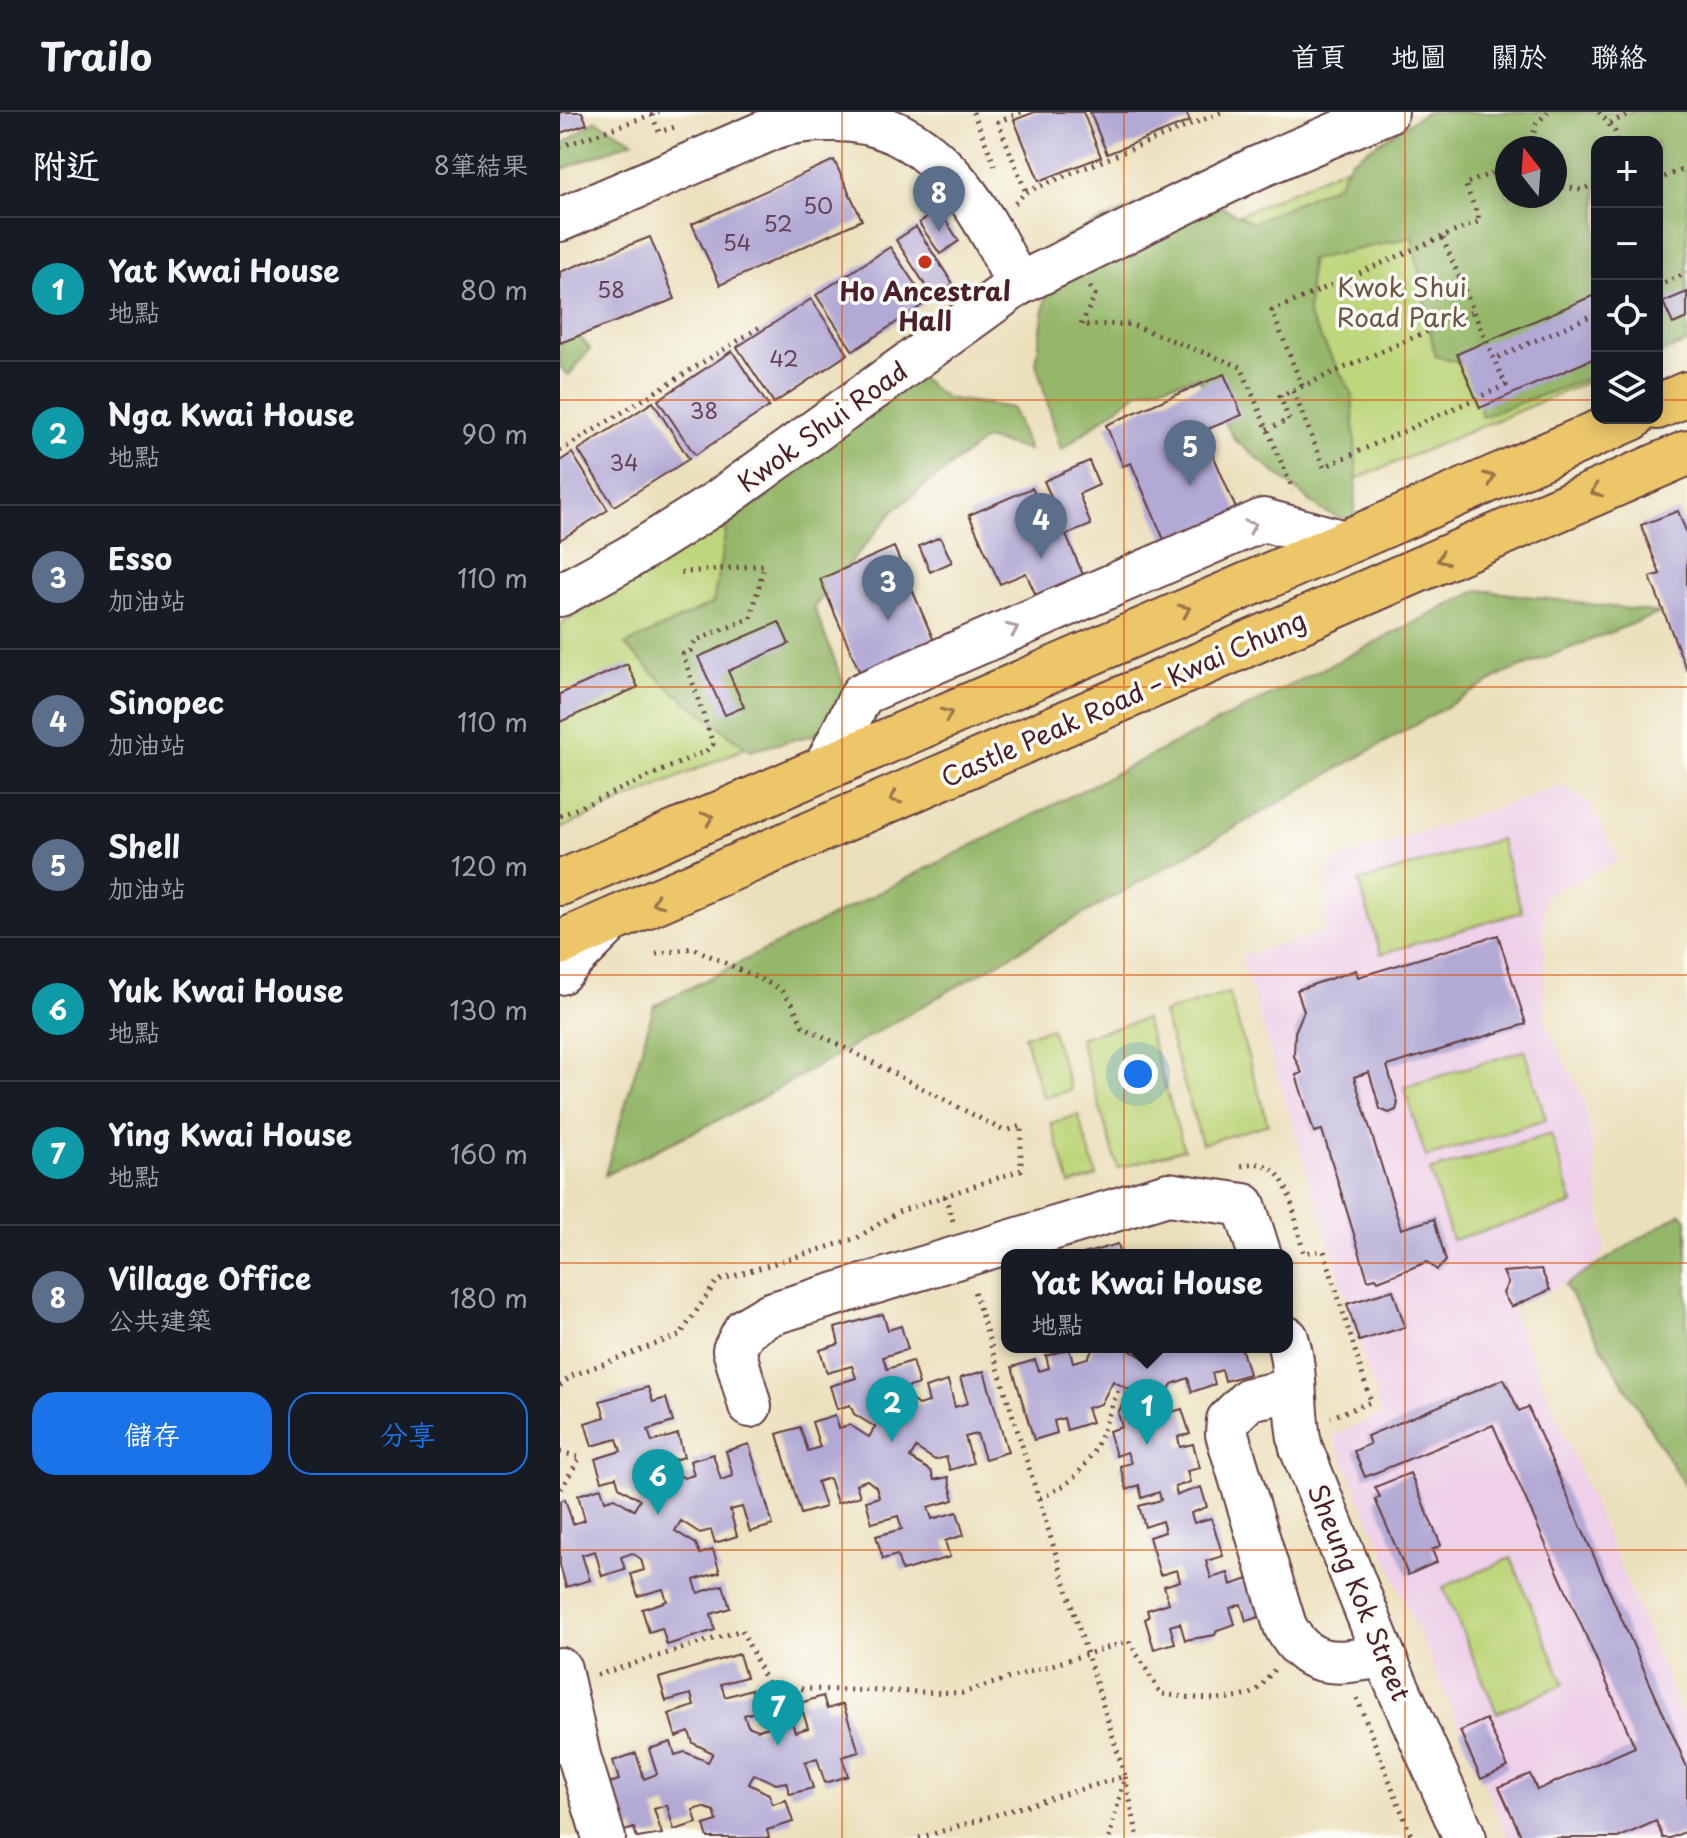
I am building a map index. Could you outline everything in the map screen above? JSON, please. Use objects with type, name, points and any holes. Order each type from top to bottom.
[{"type":"main road","points":[[1663,404],[1687,394]]},
{"type":"main road","name":"Castle Peak Road – Kwai Chung","points":[[560,883],[1341,541],[1618,424]]},
{"type":"main road","name":"Castle Peak Road – Kwai Chung","points":[[560,943],[1681,459]]},
{"type":"street","name":"Kwok Shui Road","points":[[560,595],[717,502],[1017,285],[1256,168],[1387,112]]},
{"type":"street","points":[[560,220],[776,127],[791,122],[850,119],[890,128],[925,149],[962,190],[997,239],[1017,285]]},
{"type":"street","points":[[560,973],[611,922]]},
{"type":"street","points":[[750,1406],[734,1350],[745,1329],[770,1314],[1168,1194],[1226,1201],[1256,1249]]},
{"type":"street","name":"Sheung Kok Street","points":[[1292,1353],[1306,1406],[1294,1418],[1301,1448],[1384,1656],[1465,1838]]},
{"type":"street","points":[[1306,1406],[1249,1399],[1228,1420],[1227,1434],[1285,1626],[1295,1645],[1308,1656],[1328,1661],[1384,1656]]},
{"type":"street","points":[[562,1677],[579,1756],[604,1838]]},
{"type":"path","points":[[1021,112],[998,122],[1026,192]]},
{"type":"path","points":[[1012,206],[1026,192],[1222,112]]},
{"type":"path","points":[[1533,136],[1536,124],[1548,112]]},
{"type":"path","points":[[1599,112],[1610,123],[1615,136]]},
{"type":"path","points":[[1610,123],[1634,112]]},
{"type":"path","points":[[560,147],[654,115]]},
{"type":"path","points":[[1663,178],[1687,168]]},
{"type":"path","points":[[1302,386],[1272,311],[1480,221],[1465,184],[1495,172]]},
{"type":"path","points":[[1567,187],[1581,190],[1591,186]]},
{"type":"path","points":[[1293,391],[1324,467],[1506,385],[1442,237]]},
{"type":"path","points":[[1663,283],[1687,273]]},
{"type":"path","points":[[1093,298],[1081,325],[1130,324],[1241,367],[1291,488],[1298,495]]},
{"type":"path","points":[[1267,429],[1289,420],[1280,396],[1474,311]]},
{"type":"path","points":[[1494,359],[1591,316]]},
{"type":"path","points":[[560,451],[760,327]]},
{"type":"path","points":[[661,574],[764,565],[751,618],[695,641],[690,651],[673,656]]},
{"type":"path","points":[[560,816],[710,748],[712,732],[683,654]]},
{"type":"path","points":[[560,1386],[571,1376],[680,1335],[717,1281],[857,1238],[898,1212],[1021,1170],[1021,1126],[1006,1131],[803,1026],[792,1003],[779,988],[693,948],[656,954]]},
{"type":"path","points":[[1226,1201],[1209,1191],[1224,1175],[1245,1164],[1272,1169],[1288,1186],[1304,1253],[1324,1251],[1371,1402],[1306,1406]]},
{"type":"path","points":[[963,1255],[1090,1656],[1125,1776],[1138,1838]]},
{"type":"path","points":[[1040,1498],[1059,1490],[1088,1465],[1120,1385]]},
{"type":"path","points":[[560,1452],[580,1457],[560,1491]]},
{"type":"path","points":[[562,1677],[742,1630],[769,1688],[962,1693],[1090,1656],[1129,1641],[1161,1694],[1193,1699],[1255,1692],[1295,1645]]},
{"type":"path","points":[[919,1838],[1125,1776]]},
{"type":"path","points":[[1109,1838],[1125,1776]]},
{"type":"shaded area","points":[[1561,786],[1589,802],[1618,860],[1544,896],[1545,1023],[1583,1097],[1594,1153],[1605,1251],[1584,1275],[1511,1307],[1687,1727],[1687,1831],[1670,1838],[1508,1838],[1333,1436],[1381,1414],[1241,956],[1324,932],[1330,863]]},
{"type":"green space","name":"Kwok Shui Road Park","points":[[1426,112],[1687,112],[1687,343],[1663,352],[1663,136],[1591,136],[1591,377],[1481,417],[1478,368],[1435,356],[1412,237],[1310,260],[1308,315],[1352,394],[1357,477],[1353,523],[1321,510],[1235,440],[1198,377],[1140,391],[1061,450],[1036,363],[1054,243],[1181,184],[1252,223],[1338,184],[1350,161]]},
{"type":"green space","name":"Kwok Shui Road Park","points":[[1687,112],[1663,136],[1591,136],[1591,381],[1323,493],[1176,244],[1362,159],[1495,140],[1495,208],[1567,208],[1567,136],[1521,136]]},
{"type":"green space","points":[[596,120],[633,141],[560,170],[560,146]]},
{"type":"green space","points":[[577,333],[590,349],[569,375],[560,367],[560,343]]},
{"type":"green space","points":[[919,377],[946,398],[1012,408],[1029,450],[985,439],[893,511],[814,607],[859,723],[750,751],[665,684],[625,645],[713,603],[730,508]]},
{"type":"green space","points":[[744,511],[816,717],[560,829],[560,625]]},
{"type":"green space","points":[[1479,590],[1660,613],[1504,674],[749,1105],[605,1175],[654,1006]]},
{"type":"green space","points":[[1500,839],[1522,912],[1381,954],[1359,882]]},
{"type":"green space","points":[[1229,993],[1268,1124],[1202,1144],[1163,1013]]},
{"type":"green space","points":[[1145,1019],[1184,1149],[1118,1168],[1079,1038]]},
{"type":"green space","points":[[1051,1028],[1071,1090],[1043,1098],[1024,1036]]},
{"type":"green space","points":[[1525,1050],[1546,1120],[1426,1157],[1404,1087]]},
{"type":"green space","points":[[1078,1115],[1097,1176],[1070,1185],[1051,1123]]},
{"type":"green space","points":[[1551,1134],[1573,1204],[1452,1240],[1430,1171]]},
{"type":"green space","points":[[1681,1213],[1687,1219],[1687,1490],[1565,1285]]},
{"type":"green space","points":[[1511,1558],[1564,1684],[1497,1713],[1443,1587]]},
{"type":"building","points":[[560,112],[582,112],[587,124],[560,133]]},
{"type":"building","points":[[1035,112],[1083,112],[1101,157],[1039,181],[1014,120]]},
{"type":"building","points":[[1090,112],[1186,112],[1190,121],[1107,154]]},
{"type":"building","points":[[834,160],[862,220],[720,285],[692,224]]},
{"type":"building","points":[[938,209],[959,241],[940,254],[919,223]]},
{"type":"building","name":"Ho Ancestral Hall","points":[[916,227],[953,284],[933,297],[896,240]]},
{"type":"building","points":[[650,237],[675,299],[560,343],[560,272]]},
{"type":"building","points":[[890,247],[927,302],[853,351],[816,295]]},
{"type":"building","points":[[1687,292],[1687,318],[1673,324],[1663,302]]},
{"type":"building","points":[[1591,297],[1591,360],[1480,408],[1457,354]]},
{"type":"building","points":[[811,299],[848,354],[774,403],[737,347]]},
{"type":"building","points":[[732,351],[769,407],[695,455],[658,400]]},
{"type":"building","points":[[1224,374],[1242,415],[1203,431],[1240,518],[1168,549],[1131,463],[1123,466],[1106,425]]},
{"type":"building","points":[[653,402],[689,459],[614,506],[578,450]]},
{"type":"building","points":[[572,453],[608,510],[560,540],[560,461]]},
{"type":"building","points":[[1089,461],[1099,485],[1079,494],[1091,525],[1066,535],[1087,584],[1040,605],[1026,573],[1000,584],[969,515],[1032,488],[1044,515],[1057,510],[1044,481]]},
{"type":"building","points":[[1678,511],[1687,534],[1687,671],[1650,577],[1660,574],[1641,525]]},
{"type":"building","points":[[940,537],[952,562],[930,572],[919,546]]},
{"type":"building","points":[[894,547],[937,648],[863,680],[820,579]]},
{"type":"building","points":[[779,622],[789,644],[728,671],[744,707],[725,715],[698,657]]},
{"type":"building","points":[[627,664],[638,687],[560,722],[560,694]]},
{"type":"building","points":[[1498,935],[1526,1024],[1387,1066],[1398,1103],[1396,1110],[1389,1113],[1380,1109],[1369,1072],[1354,1077],[1401,1229],[1434,1219],[1446,1261],[1437,1270],[1427,1262],[1378,1281],[1376,1278],[1368,1280],[1322,1130],[1314,1132],[1296,1075],[1302,1073],[1294,1056],[1295,1032],[1304,1011],[1297,990],[1356,970],[1358,977]]},
{"type":"building","points":[[1118,1244],[1119,1249],[1100,1249]]},
{"type":"building","points":[[1541,1269],[1550,1290],[1511,1307],[1503,1293],[1508,1283],[1503,1272]]},
{"type":"building","points":[[1393,1290],[1405,1327],[1359,1341],[1347,1304]]},
{"type":"building","points":[[883,1314],[888,1330],[901,1326],[908,1349],[883,1357],[887,1369],[912,1361],[919,1384],[906,1388],[909,1398],[918,1405],[929,1402],[925,1388],[948,1381],[955,1407],[968,1403],[960,1378],[984,1371],[1008,1452],[985,1459],[977,1434],[965,1437],[973,1463],[950,1470],[946,1457],[935,1460],[916,1448],[910,1458],[931,1471],[934,1480],[948,1477],[954,1500],[928,1507],[932,1519],[957,1512],[964,1535],[945,1541],[950,1557],[902,1571],[897,1555],[883,1559],[876,1536],[902,1529],[898,1516],[872,1523],[866,1501],[879,1497],[876,1487],[867,1480],[856,1484],[860,1496],[837,1503],[829,1478],[817,1482],[825,1507],[801,1514],[777,1434],[800,1427],[808,1451],[820,1447],[812,1422],[835,1415],[839,1428],[850,1425],[869,1437],[875,1427],[854,1414],[850,1405],[837,1409],[830,1386],[856,1378],[852,1366],[827,1373],[820,1350],[839,1344],[835,1328]]},
{"type":"building","points":[[1056,1353],[1070,1353],[1073,1362],[1088,1358],[1091,1353],[1135,1353],[1148,1360],[1151,1353],[1243,1353],[1249,1374],[1225,1381],[1222,1370],[1212,1373],[1215,1384],[1192,1392],[1188,1378],[1172,1384],[1164,1399],[1168,1413],[1182,1409],[1190,1434],[1178,1437],[1180,1447],[1193,1444],[1200,1468],[1187,1471],[1190,1482],[1175,1487],[1177,1495],[1201,1487],[1207,1507],[1191,1513],[1194,1523],[1211,1518],[1223,1556],[1206,1561],[1211,1578],[1228,1573],[1231,1585],[1251,1578],[1266,1615],[1246,1621],[1241,1604],[1230,1608],[1235,1624],[1217,1630],[1215,1635],[1185,1640],[1180,1623],[1170,1626],[1175,1643],[1154,1649],[1145,1619],[1149,1617],[1147,1610],[1169,1603],[1164,1586],[1180,1581],[1177,1570],[1160,1575],[1149,1537],[1165,1532],[1162,1521],[1145,1527],[1139,1506],[1161,1500],[1159,1492],[1142,1498],[1139,1485],[1127,1490],[1120,1466],[1131,1463],[1127,1452],[1116,1456],[1109,1431],[1122,1427],[1118,1413],[1130,1390],[1113,1381],[1101,1404],[1087,1408],[1092,1422],[1067,1430],[1064,1418],[1054,1421],[1057,1433],[1034,1440],[1012,1367],[1035,1360],[1039,1371],[1049,1368],[1046,1356]]},
{"type":"building","points":[[1504,1379],[1519,1411],[1528,1407],[1687,1767],[1687,1831],[1670,1838],[1663,1838],[1656,1821],[1618,1838],[1522,1838],[1499,1787],[1530,1774],[1537,1790],[1635,1747],[1493,1425],[1365,1477],[1354,1451],[1370,1444],[1367,1436]]},
{"type":"building","points":[[648,1387],[653,1402],[666,1398],[673,1422],[648,1430],[652,1442],[678,1434],[684,1457],[671,1461],[674,1471],[684,1478],[694,1475],[690,1461],[713,1454],[721,1480],[733,1476],[726,1451],[749,1444],[773,1525],[750,1532],[742,1507],[730,1510],[737,1536],[715,1543],[711,1530],[700,1533],[681,1521],[675,1531],[696,1544],[700,1554],[713,1550],[720,1572],[694,1580],[698,1593],[723,1585],[730,1608],[711,1614],[715,1630],[667,1645],[662,1628],[649,1632],[642,1609],[667,1601],[663,1589],[638,1596],[631,1574],[644,1570],[641,1559],[632,1553],[621,1557],[625,1569],[602,1576],[595,1551],[582,1555],[590,1580],[566,1587],[560,1565],[560,1501],[565,1499],[573,1524],[585,1520],[578,1495],[601,1488],[605,1501],[615,1498],[634,1510],[640,1500],[619,1487],[616,1477],[602,1481],[595,1459],[621,1451],[617,1439],[592,1446],[585,1423],[605,1417],[600,1401]]},
{"type":"building","points":[[1410,1473],[1441,1545],[1432,1550],[1437,1562],[1408,1575],[1375,1499],[1380,1497],[1375,1487]]},
{"type":"building","points":[[739,1654],[746,1677],[721,1684],[725,1697],[751,1689],[758,1711],[744,1715],[748,1726],[758,1730],[769,1727],[765,1714],[787,1706],[795,1732],[808,1728],[800,1703],[823,1696],[827,1709],[843,1704],[859,1752],[842,1757],[848,1776],[825,1783],[817,1758],[805,1762],[813,1788],[790,1794],[786,1782],[776,1784],[754,1774],[749,1784],[769,1794],[772,1804],[786,1800],[793,1822],[767,1830],[769,1838],[708,1838],[704,1825],[717,1821],[714,1811],[703,1807],[693,1810],[697,1823],[674,1830],[667,1805],[654,1809],[662,1834],[637,1838],[634,1828],[618,1833],[603,1785],[619,1780],[613,1761],[636,1753],[644,1779],[657,1774],[649,1749],[671,1742],[675,1755],[685,1752],[708,1762],[713,1753],[693,1743],[689,1732],[676,1737],[669,1714],[694,1706],[691,1694],[666,1701],[659,1678]]},
{"type":"building","points":[[1486,1719],[1508,1767],[1481,1779],[1460,1731]]},
{"type":"place","name":"Village Office","points":[[939,232]]},
{"type":"place","name":"Ho Ancestral Hall","points":[[925,262]]},
{"type":"place","name":"Shell","points":[[1190,486]]},
{"type":"place","name":"Sinopec","points":[[1041,559]]},
{"type":"place","name":"Esso","points":[[888,621]]},
{"type":"place","name":"Nga Kwai House","points":[[892,1442]]},
{"type":"place","name":"Yat Kwai House","points":[[1147,1445]]},
{"type":"place","name":"Yuk Kwai House","points":[[658,1515]]},
{"type":"place","name":"Ying Kwai House","points":[[778,1746]]}]
